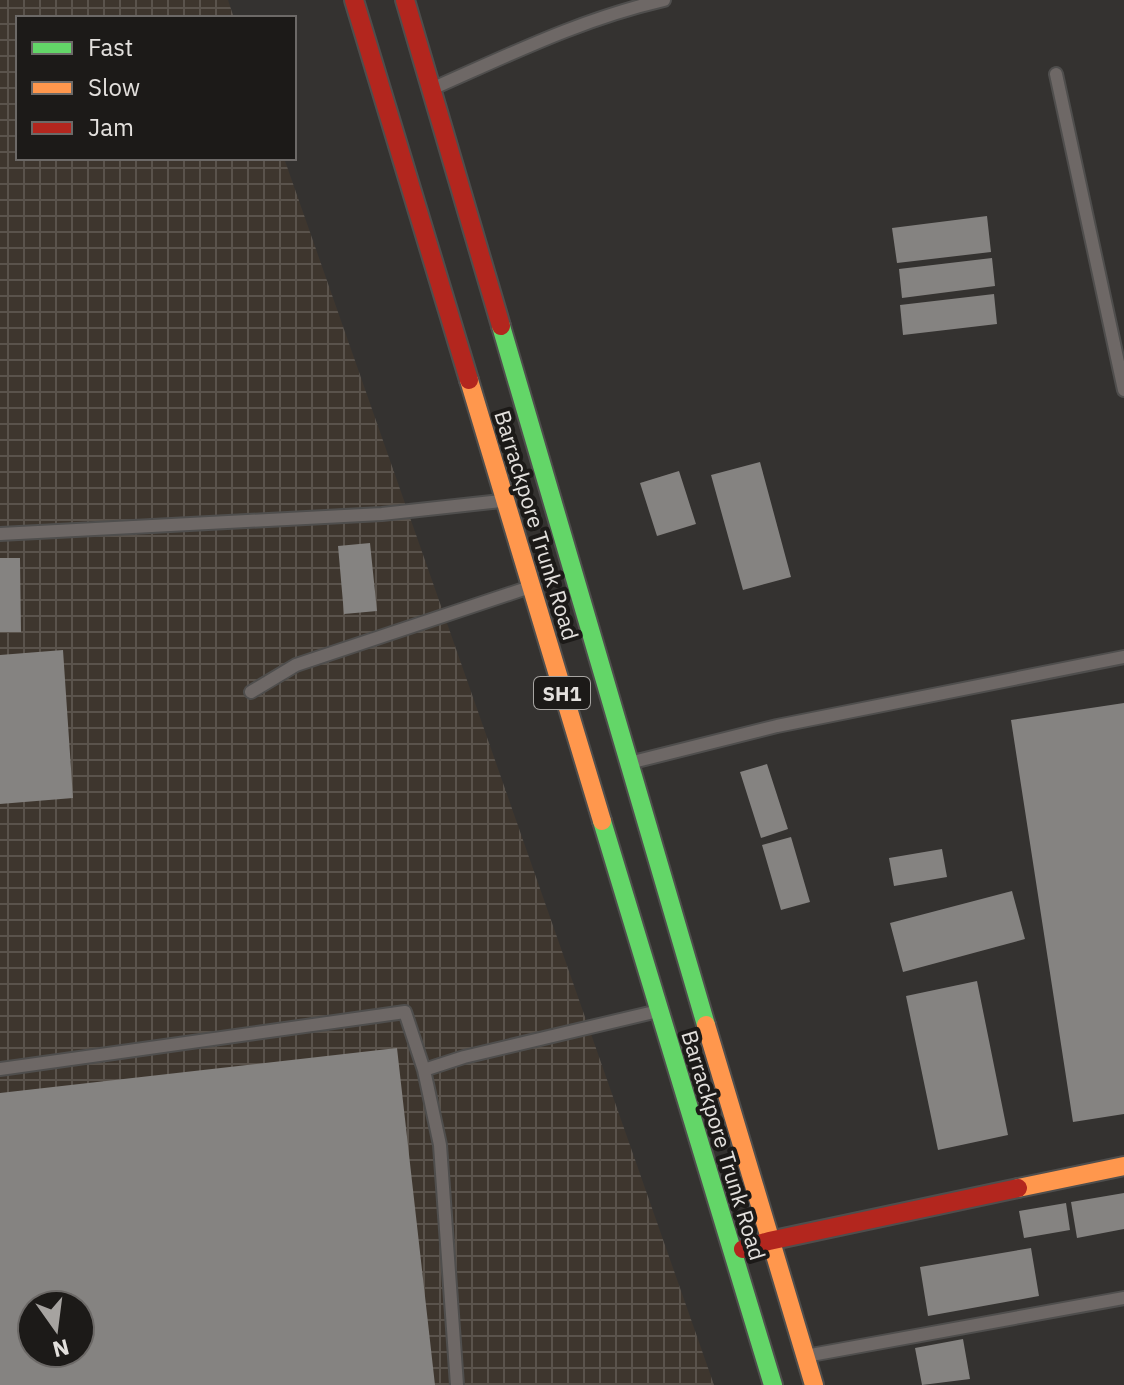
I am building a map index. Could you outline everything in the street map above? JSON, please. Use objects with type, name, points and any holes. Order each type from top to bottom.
[{"type":"main road","name":"Barrackpore Trunk Road","points":[[354,0],[657,1011],[773,1385]]},
{"type":"main road","name":"Barrackpore Trunk Road","points":[[405,0],[814,1385]]},
{"type":"main road","points":[[732,1252],[769,1241],[1124,1166]]},
{"type":"lane","points":[[431,89],[561,31],[613,12],[664,0]]},
{"type":"lane","points":[[1056,74],[1124,390]]},
{"type":"lane","points":[[0,534],[382,514],[504,501]]},
{"type":"lane","points":[[251,692],[296,665],[530,587]]},
{"type":"lane","points":[[630,763],[777,726],[1124,657]]},
{"type":"lane","points":[[424,1070],[464,1057],[657,1011]]},
{"type":"lane","points":[[0,1069],[405,1012],[424,1070],[440,1145],[457,1385]]},
{"type":"lane","points":[[804,1356],[1124,1298]]},
{"type":"shaded area","points":[[0,0],[228,0],[233,16],[16,16],[16,160],[285,160],[714,1385],[0,1385]]},
{"type":"building","points":[[987,216],[991,252],[897,263],[892,228]]},
{"type":"building","points":[[992,258],[995,286],[902,298],[899,269]]},
{"type":"building","points":[[994,294],[997,324],[903,335],[900,305]]},
{"type":"building","points":[[760,462],[791,577],[743,590],[711,475]]},
{"type":"building","points":[[679,471],[696,524],[657,536],[640,483]]},
{"type":"building","points":[[370,543],[377,611],[344,614],[338,546]]},
{"type":"building","points":[[0,558],[20,558],[21,632],[0,632]]},
{"type":"building","points":[[63,650],[73,798],[0,804],[0,655]]},
{"type":"building","points":[[1124,703],[1124,1114],[1073,1122],[1011,720]]},
{"type":"building","points":[[767,764],[788,829],[761,838],[740,772]]},
{"type":"building","points":[[791,837],[810,902],[781,910],[762,845]]},
{"type":"building","points":[[942,849],[947,877],[894,886],[889,858]]},
{"type":"building","points":[[1012,891],[1025,939],[903,972],[890,923]]},
{"type":"building","points":[[977,981],[1008,1135],[938,1150],[906,996]]},
{"type":"building","points":[[397,1048],[435,1385],[0,1385],[0,1093]]},
{"type":"building","points":[[1124,1193],[1124,1229],[1077,1238],[1071,1202]]},
{"type":"building","points":[[1066,1203],[1070,1230],[1024,1238],[1019,1211]]},
{"type":"building","points":[[1031,1248],[1039,1296],[928,1316],[920,1267]]},
{"type":"building","points":[[963,1339],[970,1379],[922,1385],[915,1348]]},
{"type":"traffic: fast","points":[[501,326],[706,1025]]},
{"type":"traffic: fast","points":[[602,821],[773,1385]]},
{"type":"traffic: slow","points":[[469,380],[602,821]]},
{"type":"traffic: slow","points":[[706,1025],[814,1385]]},
{"type":"traffic: slow","points":[[1018,1188],[1124,1166]]},
{"type":"traffic: jam","points":[[354,0],[469,380]]},
{"type":"traffic: jam","points":[[405,0],[501,326]]},
{"type":"traffic: jam","points":[[743,1249],[1018,1188]]}]
